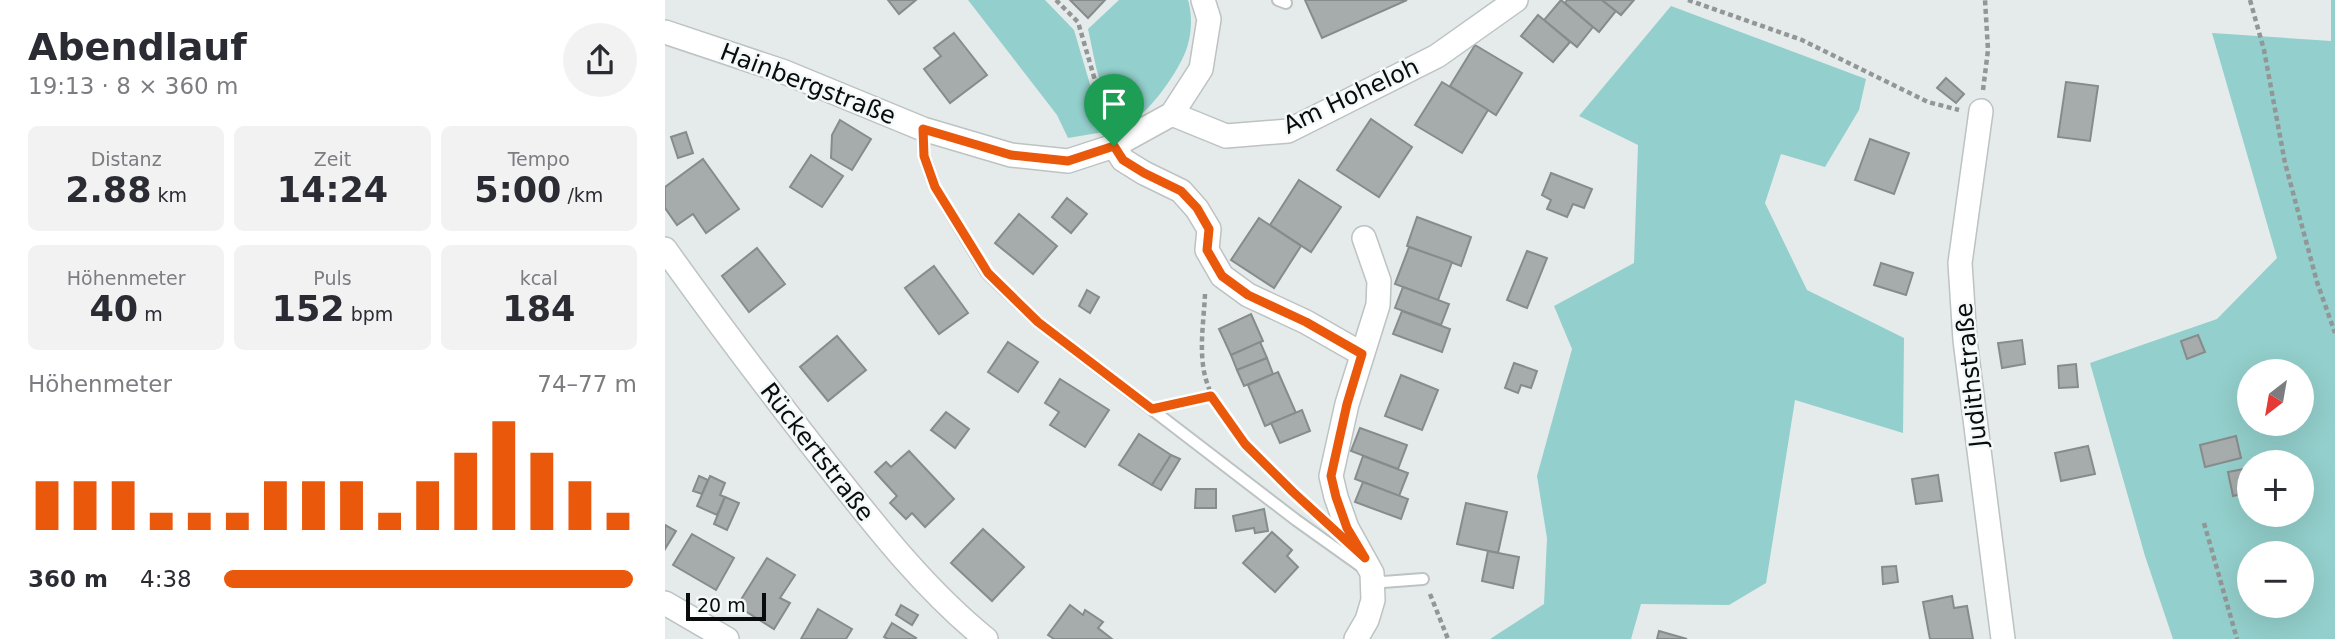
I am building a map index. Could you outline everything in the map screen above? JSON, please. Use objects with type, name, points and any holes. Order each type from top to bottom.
[{"type":"street","points":[[1172,114],[1201,69],[1209,19],[1203,0]]},
{"type":"street","name":"Am Hoheloh","points":[[1172,114],[1226,136],[1288,131],[1437,56],[1516,0]]},
{"type":"street","name":"Hainbergstraße","points":[[665,32],[782,71],[923,129],[1011,155],[1068,161],[1114,146],[1172,114]]},
{"type":"street","name":"Judithstraße","points":[[1981,111],[1960,263],[1965,340],[2003,639]]},
{"type":"street","points":[[1114,146],[1123,160],[1181,191],[1197,208],[1209,229],[1207,250],[1222,276],[1248,295],[1306,322],[1362,354]]},
{"type":"street","points":[[1356,639],[1367,620],[1373,600],[1372,573],[1347,528],[1331,476],[1347,404],[1378,305],[1379,281],[1364,238]]},
{"type":"street","name":"Rückertstraße","points":[[665,249],[737,350],[879,532],[963,621],[985,639]]},
{"type":"street","points":[[665,603],[727,639]]},
{"type":"lane","points":[[923,129],[924,156],[935,187],[988,273],[1038,322],[1296,520],[1383,582],[1423,579]]},
{"type":"path","points":[[1056,0],[1078,22],[1114,146]]},
{"type":"path","points":[[1688,0],[1802,40],[1928,102],[1958,110],[1981,111],[1988,50],[1985,0]]},
{"type":"path","points":[[2250,0],[2264,50],[2285,163],[2317,282],[2335,333]]},
{"type":"path","points":[[1207,250],[1202,364],[1211,396],[1245,444],[1293,492]]},
{"type":"path","points":[[1152,409],[1211,396]]},
{"type":"path","points":[[2204,523],[2237,639]]},
{"type":"path","points":[[1423,579],[1448,639]]},
{"type":"shaded area","points":[[968,0],[1045,0],[1074,30],[1104,132],[1068,138],[1057,115]]},
{"type":"shaded area","points":[[1119,0],[1188,0],[1191,27],[1184,54],[1169,82],[1135,119],[1123,126],[1113,127],[1088,29]]},
{"type":"shaded area","points":[[2331,0],[2335,0],[2335,639],[2173,639],[2145,556],[2090,363],[2217,319],[2277,258],[2212,33],[2331,41]]},
{"type":"shaded area","points":[[1671,6],[1866,79],[1859,110],[1825,167],[1781,154],[1765,203],[1807,290],[1904,338],[1903,433],[1795,400],[1766,583],[1729,605],[1641,604],[1631,639],[1490,639],[1544,604],[1547,538],[1537,476],[1572,349],[1554,306],[1634,263],[1638,145],[1579,116]]},
{"type":"building","points":[[888,0],[916,0],[899,14]]},
{"type":"building","points":[[1070,0],[1105,0],[1088,18]]},
{"type":"building","points":[[1305,0],[1407,0],[1322,38]]},
{"type":"building","points":[[1561,0],[1593,27],[1577,47],[1544,20]]},
{"type":"building","points":[[1567,0],[1602,0],[1616,11],[1599,32],[1565,3]]},
{"type":"building","points":[[1602,0],[1634,0],[1621,15]]},
{"type":"building","points":[[1538,15],[1570,42],[1553,62],[1521,36]]},
{"type":"building","points":[[954,33],[987,75],[950,103],[924,69],[941,56],[934,48]]},
{"type":"building","points":[[1475,45],[1522,73],[1496,115],[1450,86]]},
{"type":"building","points":[[1946,78],[1964,94],[1956,103],[1937,88]]},
{"type":"building","points":[[1442,82],[1488,110],[1462,153],[1415,125]]},
{"type":"building","points":[[2066,82],[2098,86],[2090,141],[2058,137]]},
{"type":"building","points":[[1371,119],[1412,147],[1379,197],[1337,170]]},
{"type":"building","points":[[840,120],[871,139],[852,170],[831,158],[832,135]]},
{"type":"building","points":[[686,132],[693,153],[678,158],[671,137]]},
{"type":"building","points":[[1870,139],[1909,153],[1894,194],[1855,180]]},
{"type":"building","points":[[811,155],[843,176],[822,207],[790,187]]},
{"type":"building","points":[[703,159],[739,209],[706,233],[693,214],[677,225],[665,208],[665,187]]},
{"type":"building","points":[[1551,173],[1592,189],[1584,208],[1573,204],[1567,217],[1547,209],[1551,200],[1542,195]]},
{"type":"building","points":[[1299,180],[1341,207],[1311,252],[1270,225]]},
{"type":"building","points":[[1067,198],[1087,214],[1071,233],[1052,217]]},
{"type":"building","points":[[1019,214],[1057,246],[1033,274],[995,243]]},
{"type":"building","points":[[1417,217],[1471,237],[1461,266],[1407,246]]},
{"type":"building","points":[[1259,218],[1301,246],[1274,288],[1231,260]]},
{"type":"building","points":[[1409,247],[1452,262],[1438,300],[1395,284]]},
{"type":"building","points":[[757,248],[785,284],[749,312],[722,276]]},
{"type":"building","points":[[1527,251],[1547,258],[1527,308],[1507,300]]},
{"type":"building","points":[[1881,263],[1913,273],[1906,295],[1874,285]]},
{"type":"building","points":[[934,266],[968,313],[939,334],[905,288]]},
{"type":"building","points":[[1403,287],[1449,304],[1441,325],[1395,308]]},
{"type":"building","points":[[1087,290],[1099,297],[1090,313],[1079,306]]},
{"type":"building","points":[[1402,311],[1450,329],[1442,352],[1393,334]]},
{"type":"building","points":[[1251,314],[1263,341],[1231,355],[1219,329]]},
{"type":"building","points":[[2198,335],[2205,352],[2187,359],[2181,341]]},
{"type":"building","points":[[837,336],[866,370],[828,401],[800,367]]},
{"type":"building","points":[[2022,340],[2025,364],[2002,368],[1998,343]]},
{"type":"building","points":[[1008,342],[1038,362],[1018,392],[988,372]]},
{"type":"building","points":[[1260,342],[1267,358],[1237,370],[1231,355]]},
{"type":"building","points":[[1267,358],[1273,374],[1244,386],[1237,370]]},
{"type":"building","points":[[1514,363],[1537,371],[1531,388],[1521,385],[1518,393],[1505,388]]},
{"type":"building","points":[[2076,364],[2078,387],[2059,388],[2058,366]]},
{"type":"building","points":[[1278,372],[1296,413],[1265,426],[1248,385]]},
{"type":"building","points":[[1401,375],[1438,390],[1422,430],[1385,416]]},
{"type":"building","points":[[1060,379],[1109,410],[1085,447],[1050,425],[1059,412],[1045,403]]},
{"type":"building","points":[[1302,410],[1310,431],[1280,443],[1271,423]]},
{"type":"building","points":[[946,412],[969,429],[955,448],[931,430]]},
{"type":"building","points":[[1360,428],[1407,445],[1398,469],[1351,451]]},
{"type":"building","points":[[1139,434],[1171,455],[1152,485],[1119,465]]},
{"type":"building","points":[[2236,436],[2239,450],[2237,450],[2237,459],[2205,467],[2200,445]]},
{"type":"building","points":[[2088,446],[2095,474],[2061,481],[2055,453]]},
{"type":"building","points":[[909,451],[954,499],[925,527],[912,513],[906,519],[890,503],[897,496],[875,472],[886,462],[891,467]]},
{"type":"building","points":[[1171,455],[1180,459],[1161,490],[1152,485]]},
{"type":"building","points":[[1363,456],[1408,473],[1399,496],[1355,479]]},
{"type":"building","points":[[2237,470],[2237,495],[2233,496],[2228,472]]},
{"type":"building","points":[[1938,475],[1942,501],[1916,504],[1912,479]]},
{"type":"building","points":[[699,476],[708,480],[702,494],[693,491]]},
{"type":"building","points":[[710,476],[725,483],[720,495],[725,497],[717,515],[697,506]]},
{"type":"building","points":[[1363,482],[1408,499],[1401,519],[1355,502]]},
{"type":"building","points":[[1196,489],[1216,489],[1216,508],[1195,508]]},
{"type":"building","points":[[725,497],[739,503],[727,530],[714,524]]},
{"type":"building","points":[[1466,503],[1507,512],[1498,553],[1457,544]]},
{"type":"building","points":[[1264,509],[1268,531],[1255,533],[1254,528],[1236,531],[1233,516]]},
{"type":"building","points":[[665,525],[676,531],[665,549]]},
{"type":"building","points":[[983,529],[1024,567],[992,601],[951,563]]},
{"type":"building","points":[[1272,532],[1292,550],[1287,556],[1298,567],[1275,592],[1243,563]]},
{"type":"building","points":[[692,534],[734,558],[716,590],[673,565]]},
{"type":"building","points":[[1488,551],[1519,557],[1513,588],[1482,581]]},
{"type":"building","points":[[767,558],[795,575],[780,598],[790,603],[774,629],[737,606]]},
{"type":"building","points":[[1896,566],[1898,582],[1883,584],[1882,567]]},
{"type":"building","points":[[1952,596],[1954,608],[1967,606],[1973,639],[1930,639],[1923,602]]},
{"type":"building","points":[[901,605],[918,615],[912,625],[896,615]]},
{"type":"building","points":[[1070,605],[1083,615],[1085,610],[1103,622],[1098,628],[1112,639],[1054,639],[1048,635]]},
{"type":"building","points":[[818,609],[852,629],[846,639],[801,639]]},
{"type":"building","points":[[892,623],[916,638],[884,637]]},
{"type":"building","points":[[1659,631],[1687,639],[1657,639]]},
{"type":"route","points":[[923,129],[1011,155],[1068,161],[1114,146],[1123,160],[1181,191],[1197,208],[1209,229],[1207,250],[1222,276],[1248,295],[1306,322],[1362,354],[1347,404],[1331,476],[1347,528],[1365,558],[1245,444],[1211,396],[1152,409],[1038,322],[988,273],[935,187],[924,156],[923,129]]}]
